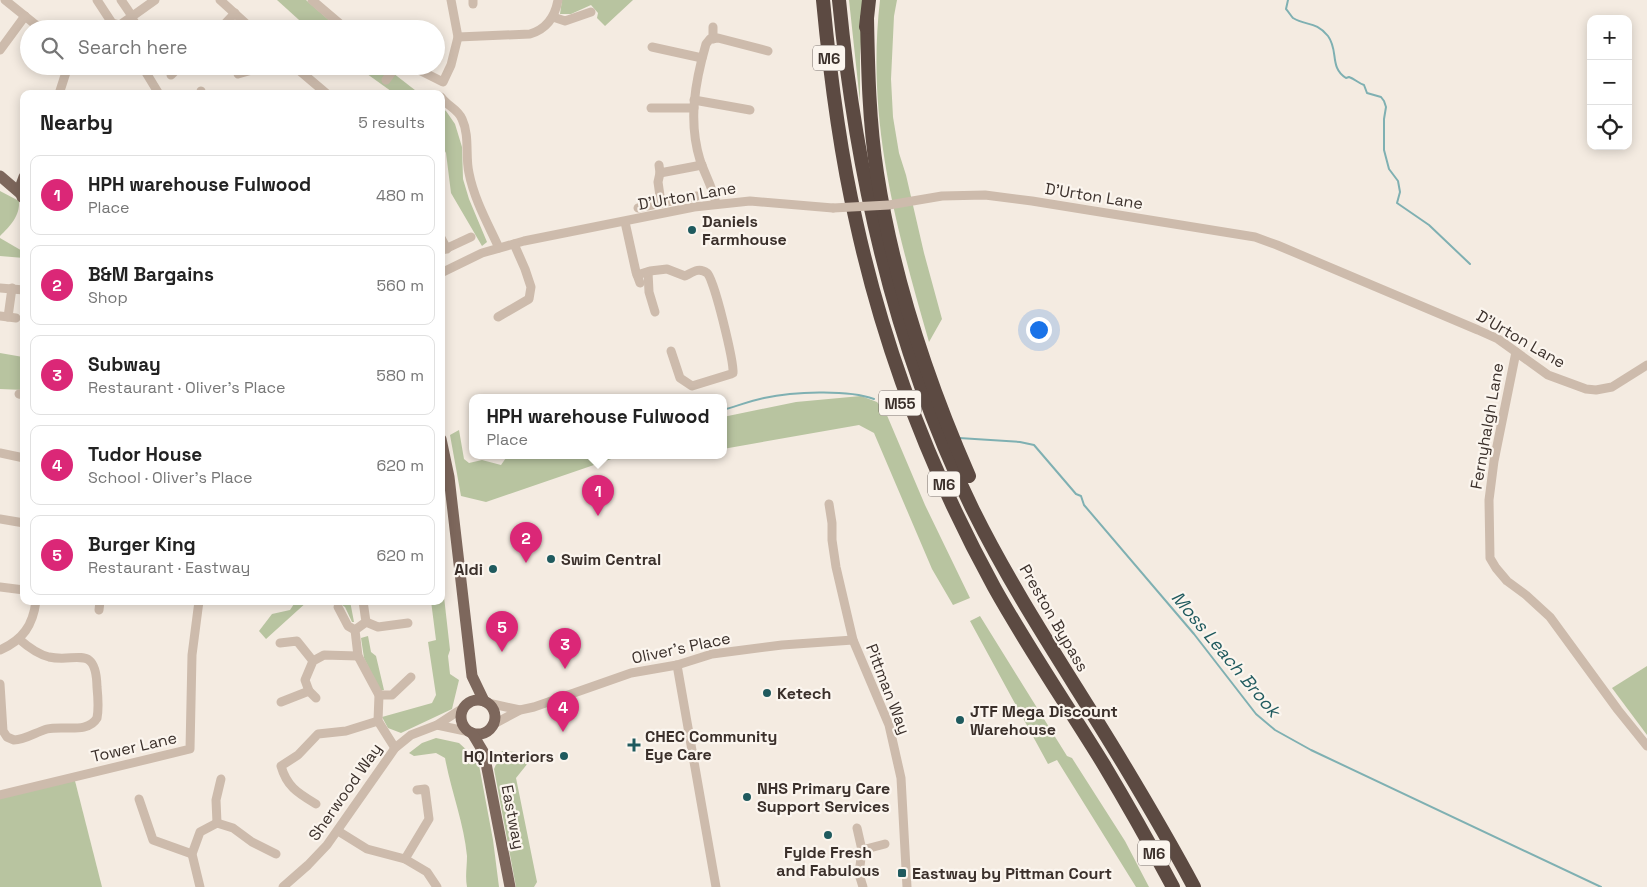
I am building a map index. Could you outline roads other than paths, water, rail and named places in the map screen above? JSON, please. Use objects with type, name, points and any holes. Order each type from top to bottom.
[{"type":"highway","name":"M55","points":[[814,0],[828,116],[847,220],[870,314],[907,422],[958,538],[986,590],[1095,768],[1135,819]]},
{"type":"highway","name":"M6","points":[[823,0],[837,115],[855,219],[879,312],[915,419],[967,534],[994,587],[1104,766],[1173,887]]},
{"type":"highway","name":"M6","points":[[839,0],[852,113],[863,175],[889,284],[910,353]]},
{"type":"highway","name":"M55","points":[[869,0],[864,59],[868,141],[881,223],[910,353]]},
{"type":"highway","name":"M55","points":[[867,18],[873,141],[886,221],[901,281],[924,358],[953,440],[1028,610]]},
{"type":"highway","name":"Preston Bypass","points":[[910,353],[963,487],[1028,610],[1123,764],[1194,887]]},
{"type":"main road","points":[[0,175],[20,177]]},
{"type":"main road","points":[[0,175],[20,195]]},
{"type":"main road","points":[[445,456],[450,477],[472,676],[460,718],[465,728],[471,732],[482,733],[491,727],[495,716],[491,706],[486,702],[472,676]]},
{"type":"main road","points":[[464,706],[474,700],[486,702]]},
{"type":"main road","name":"Eastway","points":[[484,753],[491,727]]},
{"type":"main road","name":"Eastway","points":[[471,732],[484,753],[510,887]]},
{"type":"street","points":[[5,0],[30,20]]},
{"type":"street","points":[[97,0],[110,20]]},
{"type":"street","points":[[121,0],[134,20]]},
{"type":"street","points":[[128,20],[156,0]]},
{"type":"street","points":[[220,0],[242,20]]},
{"type":"street","points":[[312,0],[335,20]]},
{"type":"street","points":[[441,90],[451,65],[458,37],[452,0]]},
{"type":"street","points":[[458,37],[530,34],[541,30],[553,17],[558,0]]},
{"type":"street","points":[[553,17],[565,21],[591,12]]},
{"type":"street","points":[[228,20],[235,13]]},
{"type":"street","points":[[22,20],[25,16]]},
{"type":"street","points":[[0,50],[20,23]]},
{"type":"street","points":[[713,27],[714,39]]},
{"type":"street","points":[[716,204],[714,190],[702,165],[696,145],[695,85],[706,44],[710,39],[714,39],[754,44],[768,51]]},
{"type":"street","points":[[652,47],[702,58]]},
{"type":"street","points":[[62,90],[66,75]]},
{"type":"street","points":[[147,75],[157,90]]},
{"type":"street","points":[[305,75],[322,90]]},
{"type":"street","points":[[386,80],[390,75]]},
{"type":"street","points":[[422,75],[440,90]]},
{"type":"street","points":[[445,102],[456,110],[462,119],[466,134],[468,170],[471,185],[499,248]]},
{"type":"street","points":[[651,108],[694,104],[750,110]]},
{"type":"street","points":[[661,203],[658,182],[660,169],[702,165]]},
{"type":"street","name":"D'Urton Lane","points":[[445,271],[477,256],[514,244],[671,211],[716,204],[762,201],[833,208],[888,205],[942,196],[985,195],[1255,237],[1276,244],[1478,330],[1498,340],[1548,375],[1586,389],[1596,390],[1612,387],[1647,365]]},
{"type":"street","points":[[638,208],[697,196]]},
{"type":"street","points":[[625,222],[639,279],[648,272],[667,269],[685,276],[698,270],[710,276],[733,373],[692,386],[680,378],[671,351]]},
{"type":"street","points":[[445,250],[471,237]]},
{"type":"street","points":[[498,317],[528,299],[532,287],[514,244]]},
{"type":"street","points":[[648,272],[649,292],[655,312]]},
{"type":"street","points":[[0,288],[20,289]]},
{"type":"street","points":[[8,317],[12,288]]},
{"type":"street","name":"Fernyhalgh Lane","points":[[1516,352],[1494,461],[1489,500],[1490,558],[1507,581],[1550,617],[1618,710],[1647,746]]},
{"type":"street","points":[[0,453],[20,457]]},
{"type":"street","name":"Pittman Way","points":[[829,504],[836,566],[853,640],[889,725],[901,778],[907,887]]},
{"type":"street","points":[[0,519],[20,522]]},
{"type":"street","points":[[0,587],[20,590]]},
{"type":"street","points":[[0,650],[19,639],[30,625],[35,605]]},
{"type":"street","name":"Tower Lane","points":[[0,795],[190,749],[192,655],[198,605]]},
{"type":"street","points":[[364,605],[366,622]]},
{"type":"street","points":[[338,607],[348,626],[355,630]]},
{"type":"street","points":[[366,622],[378,627],[408,623]]},
{"type":"street","points":[[355,630],[366,622]]},
{"type":"street","points":[[355,630],[358,656],[378,695],[378,720],[394,748]]},
{"type":"street","points":[[0,684],[3,731],[7,737],[14,740],[54,728],[88,727],[94,724],[98,718],[97,674],[92,663],[80,657],[51,657],[39,654],[19,639]]},
{"type":"street","name":"Oliver's Place","points":[[491,727],[520,710],[534,707],[631,673],[677,665],[712,654],[744,649],[853,640]]},
{"type":"street","points":[[280,644],[297,641],[313,661]]},
{"type":"street","points":[[316,698],[309,691],[305,680],[313,661],[324,655],[358,656]]},
{"type":"street","points":[[677,665],[716,887]]},
{"type":"street","points":[[378,695],[392,695],[412,677]]},
{"type":"street","points":[[281,702],[309,691]]},
{"type":"street","name":"Oliver's Place","points":[[486,702],[520,710]]},
{"type":"street","name":"Sherwood Way","points":[[283,887],[327,845],[394,748],[411,735],[437,725],[464,706]]},
{"type":"street","points":[[316,804],[300,794],[285,780],[281,766],[298,755],[318,734],[346,731],[378,720]]},
{"type":"street","points":[[437,725],[471,732]]},
{"type":"street","points":[[217,823],[216,800],[221,779]]},
{"type":"street","points":[[405,859],[429,819],[425,789],[417,790]]},
{"type":"street","points":[[139,799],[153,840],[192,854]]},
{"type":"street","points":[[200,887],[192,854],[200,832],[217,823],[234,828],[252,842],[276,854]]},
{"type":"street","points":[[857,828],[862,850],[859,874],[863,887]]},
{"type":"street","points":[[338,831],[367,849],[405,859],[427,872],[437,887]]},
{"type":"street","points":[[862,850],[885,844]]},
{"type":"waterway","points":[[1288,0],[1286,9],[1293,18],[1319,28],[1328,36],[1341,74],[1364,85],[1367,93],[1381,97],[1384,101],[1386,107],[1384,150],[1389,169],[1398,181],[1400,192],[1397,203],[1429,225],[1470,264]]},
{"type":"waterway","name":"Moss Leach Brook","points":[[727,409],[764,398],[804,393],[849,394],[874,399]]},
{"type":"waterway","name":"Moss Leach Brook","points":[[959,438],[1020,442],[1034,445],[1076,494],[1081,496],[1084,505],[1194,634],[1256,714],[1275,730],[1311,750],[1601,887]]},
{"type":"place","name":"Daniels Farmhouse","points":[[692,230]]},
{"type":"place","name":"HPH warehouse Fulwood","points":[[598,516]]},
{"type":"place","name":"Swim Central","points":[[551,559]]},
{"type":"place","name":"B&M Bargains","points":[[526,563]]},
{"type":"place","name":"Aldi","points":[[493,569]]},
{"type":"place","name":"Burger King","points":[[502,652]]},
{"type":"place","name":"Subway","points":[[565,669]]},
{"type":"place","name":"Ketech","points":[[767,693]]},
{"type":"place","name":"JTF Mega Discount Warehouse","points":[[960,720]]},
{"type":"place","name":"Tudor House","points":[[563,732]]},
{"type":"place","name":"CHEC Community Eye Care","points":[[634,745]]},
{"type":"place","name":"HQ Interiors","points":[[564,756]]},
{"type":"place","name":"NHS Primary Care Support Services","points":[[747,797]]},
{"type":"place","name":"Fylde Fresh and Fabulous","points":[[828,835]]},
{"type":"place","name":"Eastway by Pittman Court","points":[[902,873]]}]
